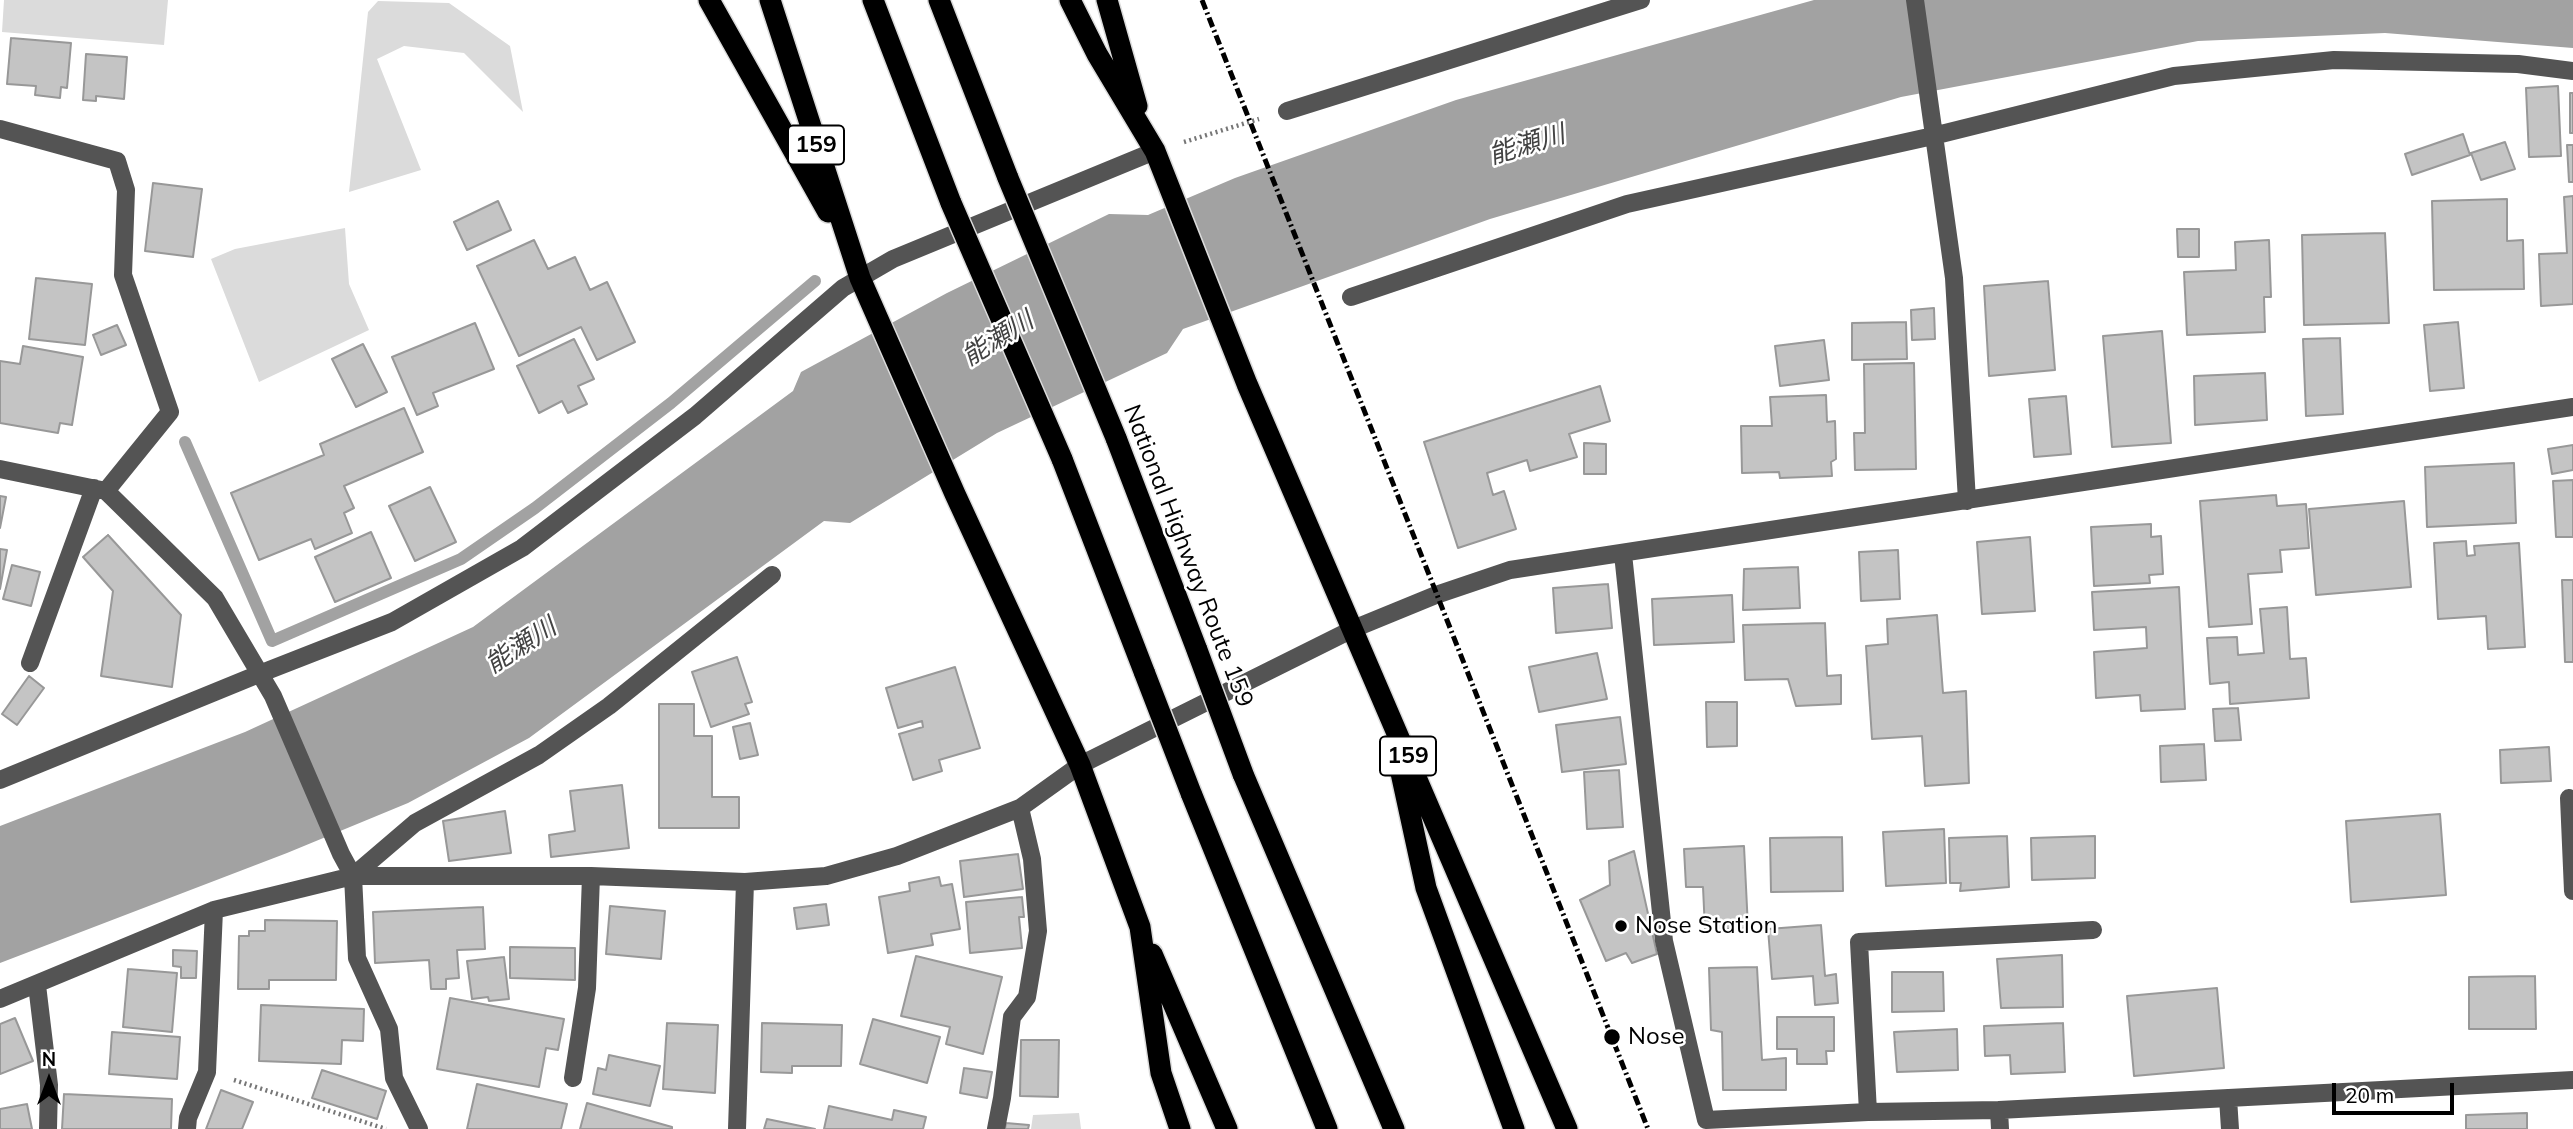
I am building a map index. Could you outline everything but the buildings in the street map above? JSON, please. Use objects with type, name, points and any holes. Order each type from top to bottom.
[{"type":"highway","name":"159","points":[[709,0],[850,250]]},
{"type":"highway","name":"159","points":[[770,0],[863,283],[955,494],[1080,765],[1140,927],[1227,1129]]},
{"type":"highway","points":[[873,0],[951,203],[1062,459],[1191,793],[1327,1129]]},
{"type":"highway","name":"National Highway Route 159","points":[[939,0],[1008,178],[1116,438],[1243,774],[1394,1129]]},
{"type":"highway","name":"159","points":[[1070,0],[1097,54],[1155,151],[1247,384],[1567,1129]]},
{"type":"highway","name":"159","points":[[1107,0],[1143,129]]},
{"type":"highway","name":"159","points":[[1387,709],[1426,888],[1514,1129]]},
{"type":"highway","name":"159","points":[[1140,927],[1161,1073],[1180,1129]]},
{"type":"street","points":[[1287,111],[1641,0]]},
{"type":"street","points":[[1915,0],[1954,278],[1967,501]]},
{"type":"street","points":[[1351,297],[1627,204],[2174,76],[2334,60],[2518,64],[2573,71]]},
{"type":"street","points":[[0,129],[117,161],[126,190],[123,275],[170,412],[100,489],[30,663]]},
{"type":"street","points":[[0,780],[392,622],[522,548],[695,416],[837,291],[863,283],[893,259],[1155,151]]},
{"type":"street","points":[[0,999],[214,910],[353,876],[591,876],[745,882],[826,876],[897,856],[1020,808],[1080,765],[1353,629],[1436,595],[1510,570],[2573,407]]},
{"type":"street","points":[[0,469],[100,489],[215,598],[274,696],[341,854],[353,876],[357,958],[389,1029],[394,1079],[419,1129]]},
{"type":"street","points":[[1623,554],[1664,941],[1708,1124],[1868,1112],[1999,1110],[2573,1080]]},
{"type":"street","points":[[353,876],[415,823],[539,755],[609,706],[772,575]]},
{"type":"street","points":[[2569,798],[2573,891]]},
{"type":"street","points":[[996,1129],[1012,1017],[1027,997],[1038,931],[1032,859],[1020,808]]},
{"type":"street","points":[[573,1078],[587,988],[591,876]]},
{"type":"street","points":[[737,1129],[745,882]]},
{"type":"street","points":[[187,1129],[188,1118],[207,1072],[214,910]]},
{"type":"street","points":[[1868,1112],[1859,942],[2093,930]]},
{"type":"street","points":[[37,985],[49,1085],[48,1129]]},
{"type":"street","points":[[2228,1098],[2230,1129]]},
{"type":"street","points":[[1999,1110],[2000,1129]]},
{"type":"path","points":[[1155,151],[1287,111]]},
{"type":"path","points":[[207,1072],[386,1129]]},
{"type":"shaded area","points":[[4,0],[168,0],[164,45],[2,32]]},
{"type":"shaded area","points":[[378,1],[449,3],[510,46],[523,112],[464,53],[404,46],[377,59],[421,170],[349,192],[368,12]]},
{"type":"shaded area","points":[[345,228],[349,284],[369,330],[259,382],[211,259],[235,249]]},
{"type":"shaded area","points":[[1079,1113],[1081,1129],[1031,1129],[1033,1115]]},
{"type":"water","name":"能瀬川","points":[[1814,0],[2573,0],[2573,48],[2385,33],[2198,41],[1901,97],[1490,219],[1183,329],[1167,353],[997,433],[850,523],[824,521],[529,738],[408,803],[287,853],[0,963],[0,826],[245,732],[473,627],[793,391],[801,372],[947,293],[1109,214],[1148,215],[1235,178],[1456,100]]},
{"type":"waterway","points":[[185,442],[272,641],[461,559],[535,508],[671,403],[815,281]]},
{"type":"railway","points":[[1202,0],[1648,1129]]},
{"type":"place","name":"Nose Station","points":[[1621,926]]},
{"type":"place","name":"Nose","points":[[1612,1037]]}]
